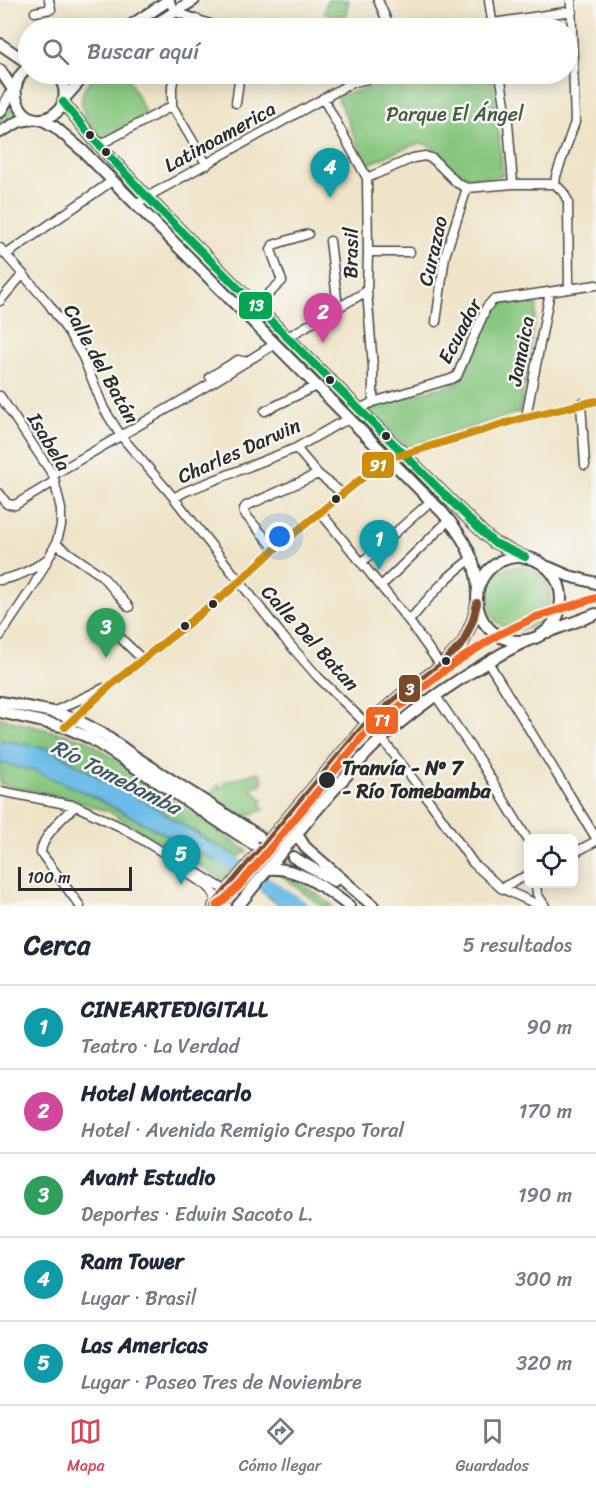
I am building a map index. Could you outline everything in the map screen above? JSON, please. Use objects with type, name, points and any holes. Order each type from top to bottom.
[{"type":"main road","points":[[142,18],[169,0]]},
{"type":"main road","points":[[166,18],[194,0]]},
{"type":"main road","points":[[0,44],[18,56]]},
{"type":"main road","points":[[0,70],[12,90],[16,106],[27,116],[38,119],[70,140],[112,181],[431,501],[462,538],[473,558],[477,575],[477,603],[473,620],[463,643],[441,666],[368,723],[215,905]]},
{"type":"main road","points":[[0,112],[18,76]]},
{"type":"main road","points":[[62,84],[64,101],[99,145],[147,197],[358,410],[493,542],[569,576],[596,583]]},
{"type":"main road","points":[[0,132],[20,121],[38,119],[56,113],[78,84]]},
{"type":"main road","points":[[478,590],[481,580],[495,564],[504,559],[525,557]]},
{"type":"main road","points":[[542,634],[555,622],[561,596],[559,584],[553,573],[544,565]]},
{"type":"main road","points":[[477,603],[484,621],[498,635],[513,640],[529,640]]},
{"type":"main road","points":[[238,906],[297,834],[382,739],[436,696],[488,662],[542,634],[596,614]]},
{"type":"main road","points":[[0,702],[53,712],[75,719],[103,734],[256,840],[180,796],[90,738],[65,727],[0,712]]},
{"type":"main road","points":[[137,758],[166,773],[255,829],[261,832],[277,829]]},
{"type":"main road","points":[[180,796],[246,844],[254,858]]},
{"type":"main road","points":[[297,834],[305,847],[370,906]]},
{"type":"main road","points":[[354,906],[291,861],[340,884],[370,906]]},
{"type":"main road","points":[[268,869],[282,868],[294,872],[349,906]]},
{"type":"street","points":[[34,12],[51,9],[49,0]]},
{"type":"street","points":[[169,0],[176,12],[185,18]]},
{"type":"street","points":[[378,0],[386,18]]},
{"type":"street","points":[[489,0],[492,18]]},
{"type":"street","points":[[571,0],[572,18]]},
{"type":"street","points":[[535,18],[572,11]]},
{"type":"street","points":[[172,84],[172,106],[207,165]]},
{"type":"street","points":[[236,103],[239,84]]},
{"type":"street","name":"Latinoamerica","points":[[136,206],[147,197],[349,84]]},
{"type":"street","points":[[502,84],[508,123],[513,184]]},
{"type":"street","points":[[555,184],[575,122],[574,84]]},
{"type":"street","name":"Brasil","points":[[286,338],[367,291],[367,178],[323,98]]},
{"type":"street","points":[[99,145],[172,106]]},
{"type":"street","points":[[367,178],[413,158],[425,156],[433,159],[457,183],[467,188],[513,184],[555,184],[568,201],[569,289]]},
{"type":"street","points":[[3,251],[112,181]]},
{"type":"street","name":"Curazao","points":[[436,322],[445,256],[467,188]]},
{"type":"street","points":[[255,307],[282,281],[271,248],[273,245],[308,234]]},
{"type":"street","points":[[330,241],[338,307]]},
{"type":"street","name":"Calle del Batán","points":[[3,251],[59,318],[83,357],[104,409],[121,436],[174,498],[239,582]]},
{"type":"street","points":[[368,252],[410,252]]},
{"type":"street","points":[[0,301],[23,274]]},
{"type":"street","name":"Ecuador","points":[[358,410],[373,402],[457,376],[486,308],[493,300],[596,285]]},
{"type":"street","points":[[367,291],[372,349],[373,402]]},
{"type":"street","name":"Jamaica","points":[[526,417],[550,292]]},
{"type":"street","points":[[0,494],[7,504],[15,505],[121,436],[275,344]]},
{"type":"street","points":[[83,357],[93,352]]},
{"type":"street","points":[[210,377],[238,360],[246,362]]},
{"type":"street","points":[[266,411],[316,386]]},
{"type":"street","name":"Isabela","points":[[0,636],[34,585],[56,544],[61,526],[61,509],[54,478],[1,401]]},
{"type":"street","points":[[65,727],[142,659],[388,458],[526,417],[596,401]]},
{"type":"street","points":[[581,403],[585,465]]},
{"type":"street","name":"Charles Darwin","points":[[174,498],[296,448],[336,424],[350,419]]},
{"type":"street","points":[[296,448],[318,474],[343,494]]},
{"type":"street","points":[[275,549],[244,513],[244,509],[246,506],[318,474]]},
{"type":"street","points":[[361,563],[431,501]]},
{"type":"street","points":[[321,512],[409,621],[441,666]]},
{"type":"street","points":[[381,586],[448,520]]},
{"type":"street","points":[[56,544],[102,575],[129,607]]},
{"type":"street","points":[[409,621],[442,585],[473,558]]},
{"type":"street","points":[[0,580],[23,574],[47,560]]},
{"type":"street","name":"Calle Del Batan","points":[[239,582],[318,677],[382,739],[473,863],[501,888],[542,906]]},
{"type":"street","points":[[100,618],[142,659]]},
{"type":"street","points":[[488,662],[596,839],[578,850]]},
{"type":"street","points":[[53,712],[112,684]]},
{"type":"street","points":[[436,696],[482,764],[524,834]]},
{"type":"street","points":[[0,791],[76,806],[123,828],[220,886]]},
{"type":"street","points":[[76,806],[64,815],[41,847],[41,853],[80,906]]},
{"type":"street","points":[[123,828],[125,835],[213,890],[216,897],[215,905]]},
{"type":"street","points":[[501,888],[524,877]]},
{"type":"street","points":[[536,888],[542,906]]},
{"type":"green space","points":[[327,0],[349,0],[345,18],[324,13]]},
{"type":"green space","points":[[87,84],[131,84],[146,114],[103,140],[85,116],[82,108],[83,91]]},
{"type":"green space","name":"Parque El Ángel","points":[[386,84],[493,84],[503,175],[482,178],[461,174],[449,166],[433,148],[425,144],[404,148],[367,165],[337,96]]},
{"type":"green space","points":[[12,95],[26,117],[0,130],[0,114]]},
{"type":"green space","points":[[528,299],[534,300],[537,306],[520,412],[409,447],[372,415],[372,410],[383,402],[459,383],[464,376],[487,310],[492,306]]},
{"type":"green space","points":[[518,566],[536,572],[544,580],[550,598],[544,616],[536,624],[518,630],[500,624],[492,616],[486,598],[492,580],[500,572]]},
{"type":"green space","points":[[0,718],[87,740],[247,851],[239,857],[50,749],[0,740]]},
{"type":"green space","points":[[0,762],[55,777],[232,869],[222,879],[110,812],[67,798],[0,784]]},
{"type":"green space","points":[[259,772],[263,779],[261,784],[251,789],[263,800],[260,804],[265,809],[242,820],[209,797],[219,784],[221,788],[225,786],[224,782]]},
{"type":"green space","points":[[279,873],[300,882],[333,906],[321,906]]},
{"type":"water","points":[[0,740],[50,749],[105,781],[142,799],[239,861],[232,869],[92,796],[36,771],[0,763]]},
{"type":"water","points":[[270,879],[306,906],[280,906],[261,891]]},
{"type":"waterway","name":"Río Tomebamba","points":[[221,856],[300,906]]},
{"type":"tunnel","points":[[260,837],[293,857]]},
{"type":"tunnel","points":[[256,846],[288,865]]},
{"type":"tunnel","points":[[222,889],[236,906]]},
{"type":"tram line","points":[[420,690],[436,682]]},
{"type":"transit line","name":"13","points":[[63,102],[147,197],[476,526],[493,542],[525,557]]},
{"type":"transit line","name":"91","points":[[65,727],[112,684],[230,590],[275,549],[388,457],[405,454],[526,417],[596,401]]},
{"type":"transit line","name":"T1","points":[[217,906],[239,886],[366,733],[450,666],[498,635],[536,617],[596,598]]},
{"type":"transit line","name":"3","points":[[214,906],[364,727],[401,695],[441,666],[463,643],[473,620],[477,603]]},
{"type":"place","name":"Ram Tower","points":[[330,198]]},
{"type":"place","name":"Hotel Montecarlo","points":[[323,343]]},
{"type":"place","name":"CINEARTEDIGITALL","points":[[379,570]]},
{"type":"place","name":"Avant Estudio","points":[[106,658]]},
{"type":"place","name":"Tranvía - Nº 7 - Río Tomebamba","points":[[327,780]]},
{"type":"place","name":"Las Americas","points":[[181,885]]}]
